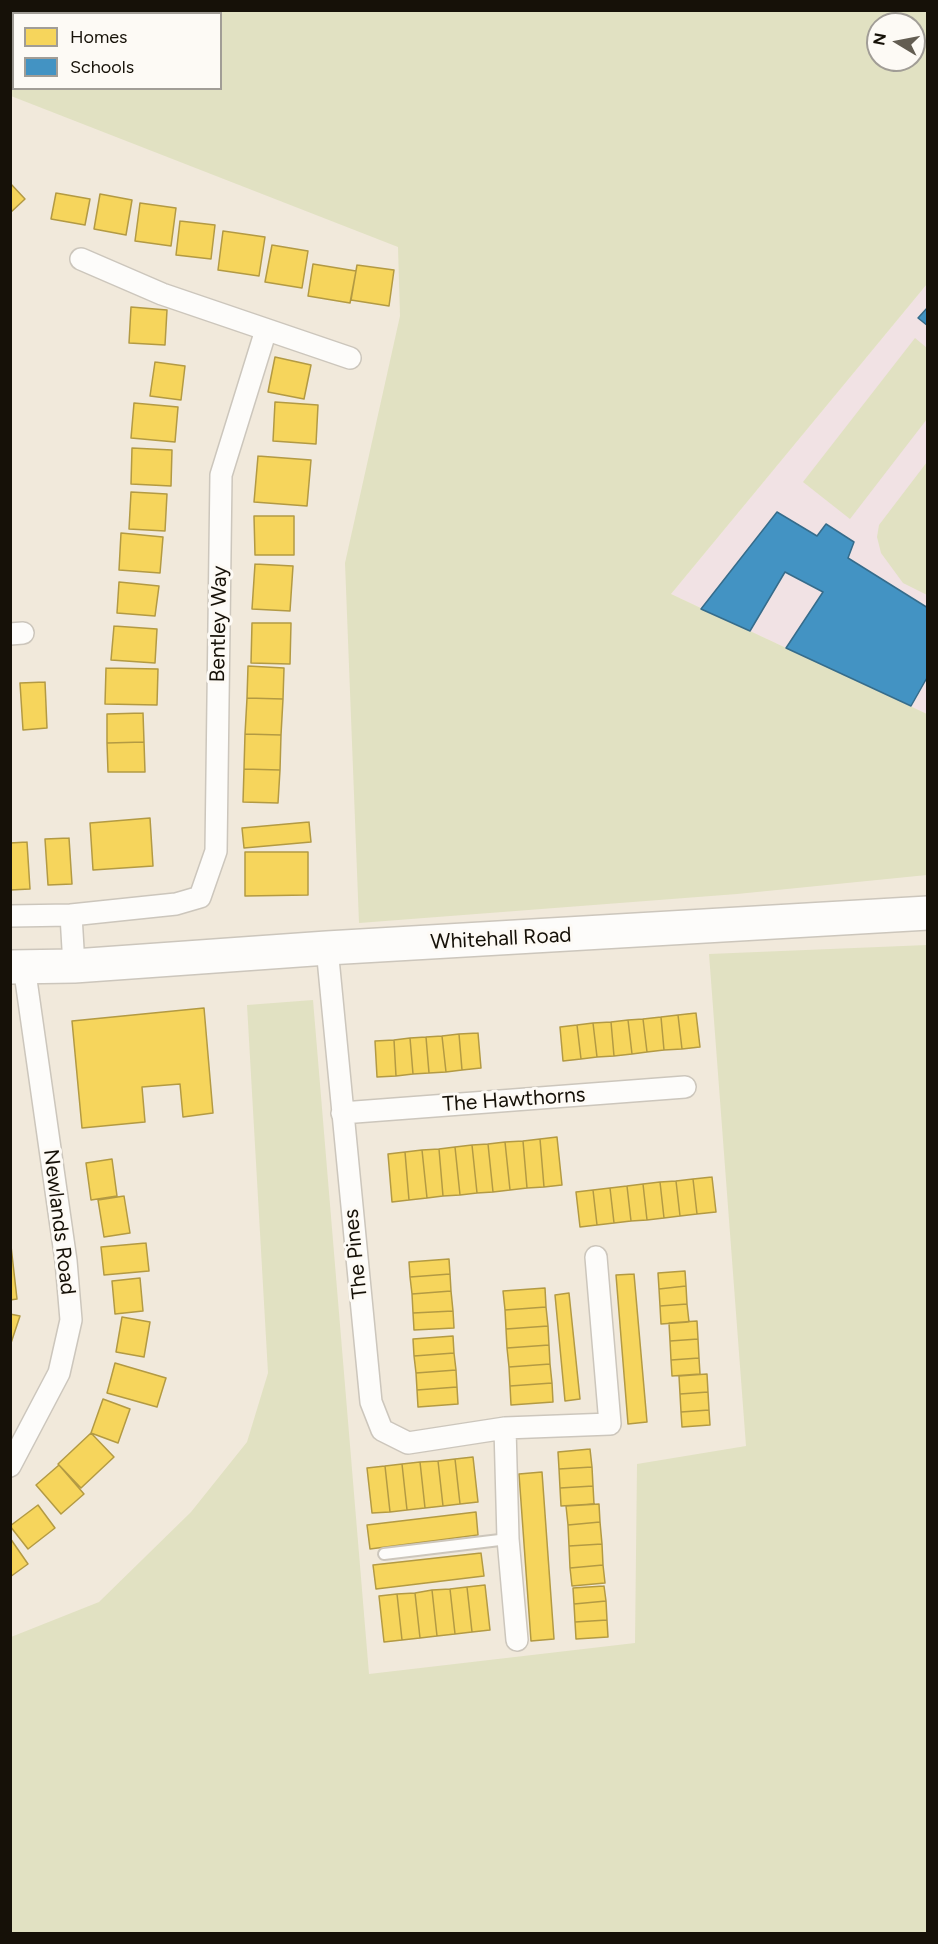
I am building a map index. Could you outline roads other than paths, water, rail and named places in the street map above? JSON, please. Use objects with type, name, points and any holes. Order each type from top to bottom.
[{"type":"main road","name":"Whitehall Road","points":[[17,966],[74,966],[327,948],[927,913]]},
{"type":"street","points":[[81,258],[162,294],[350,358]]},
{"type":"street","name":"Bentley Way","points":[[71,915],[176,904],[200,897],[216,851],[221,475],[266,330]]},
{"type":"street","points":[[10,916],[71,915],[74,966]]},
{"type":"street","name":"The Pines","points":[[327,948],[371,1402],[381,1430],[408,1443],[505,1428],[610,1424],[596,1257]]},
{"type":"street","name":"Newlands Road","points":[[10,1466],[58,1373],[71,1320],[66,1262],[17,966]]},
{"type":"street","name":"The Hawthorns","points":[[342,1113],[685,1087]]},
{"type":"street","points":[[505,1428],[508,1539],[517,1640]]},
{"type":"lane","points":[[384,1554],[508,1539]]}]
